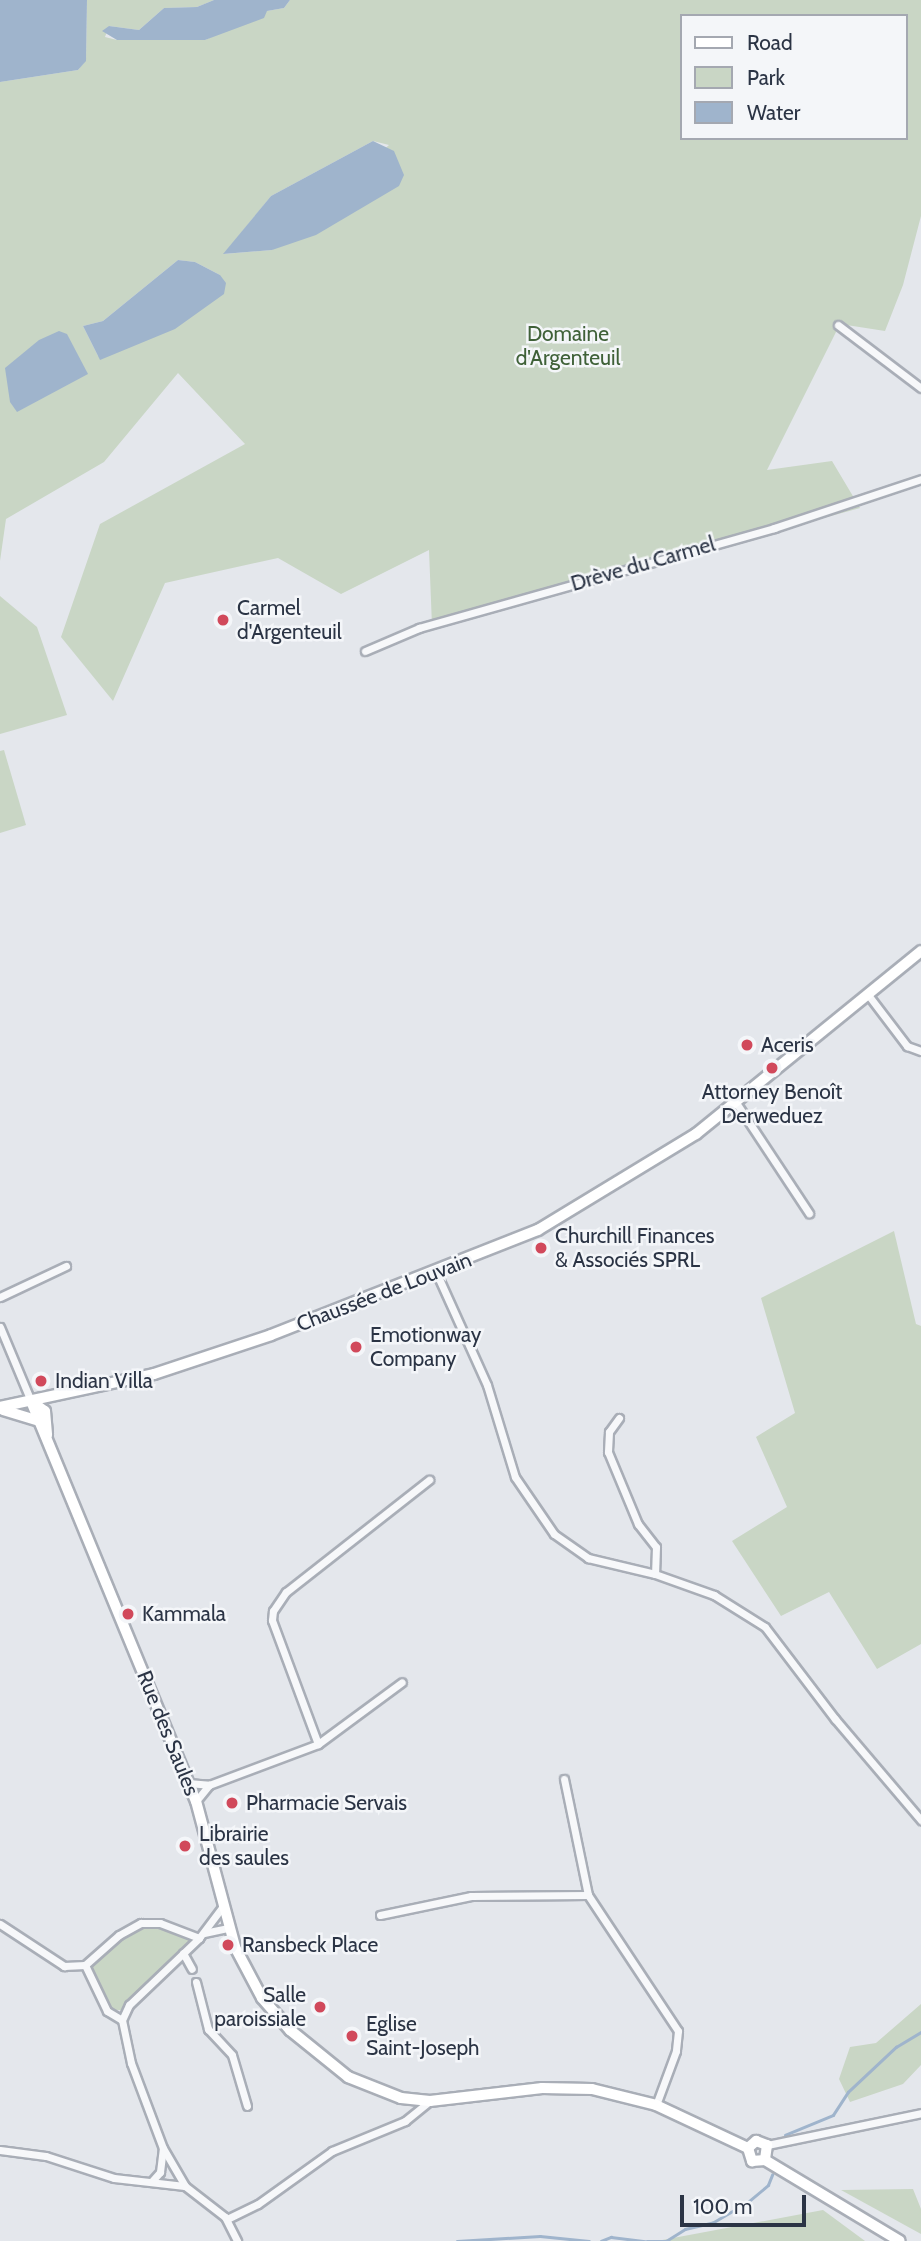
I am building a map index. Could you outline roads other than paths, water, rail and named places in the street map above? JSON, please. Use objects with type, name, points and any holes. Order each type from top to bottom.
[{"type":"street","points":[[838,325],[921,388]]},
{"type":"street","name":"Drève du Carmel","points":[[365,651],[419,628],[774,528],[921,479]]},
{"type":"street","name":"Chaussée de Louvain","points":[[0,1408],[154,1374],[498,1249],[580,1206],[737,1104],[921,951]]},
{"type":"street","points":[[869,996],[907,1046],[921,1051]]},
{"type":"street","points":[[737,1104],[809,1213]]},
{"type":"street","points":[[0,1297],[66,1266]]},
{"type":"street","points":[[436,1272],[487,1385],[506,1455],[528,1501],[575,1552],[656,1574],[725,1600],[765,1627],[835,1719],[921,1820]]},
{"type":"street","points":[[0,1327],[31,1401]]},
{"type":"street","points":[[0,1408],[42,1419],[65,1394]]},
{"type":"street","name":"Rue des Saules","points":[[31,1401],[42,1419],[47,1438],[196,1801],[228,1928],[262,1998],[326,2063],[379,2092],[430,2101],[542,2088],[592,2089],[656,2105],[748,2148],[752,2161],[765,2160]]},
{"type":"street","points":[[619,1418],[609,1432],[608,1452],[638,1524],[656,1547],[656,1574]]},
{"type":"street","points":[[317,1744],[272,1620],[273,1611],[286,1592],[429,1480]]},
{"type":"street","points":[[188,1783],[209,1785],[317,1744],[402,1682]]},
{"type":"street","points":[[564,1779],[588,1895],[677,2031],[676,2051],[656,2105]]},
{"type":"street","points":[[196,1801],[209,1785]]},
{"type":"street","points":[[380,1915],[471,1896],[588,1895]]},
{"type":"street","points":[[224,1905],[201,1936],[129,2005],[122,2020],[131,2063],[163,2148],[186,2186],[227,2219],[237,2241]]},
{"type":"street","points":[[0,1924],[64,1966],[85,1965],[119,1935],[141,1923],[160,1923],[201,1936],[228,1928]]},
{"type":"street","points":[[183,1953],[192,1969]]},
{"type":"street","points":[[85,1965],[107,2011],[122,2020]]},
{"type":"street","points":[[196,1982],[208,2029],[232,2054],[247,2106]]},
{"type":"street","points":[[227,2219],[258,2204],[332,2151],[398,2125],[430,2101]]},
{"type":"street","points":[[748,2148],[757,2141],[767,2144],[921,2113]]},
{"type":"street","points":[[767,2144],[765,2160],[900,2241]]},
{"type":"street","points":[[152,2181],[160,2172],[163,2148]]},
{"type":"street","points":[[0,2150],[46,2156],[114,2178],[186,2186]]},
{"type":"water","points":[[0,0],[87,0],[86,61],[78,70],[0,82]]},
{"type":"water","points":[[214,0],[290,0],[284,8],[267,11],[264,18],[205,40],[117,40],[102,31],[109,26],[139,30],[164,8],[197,7]]},
{"type":"water","points":[[373,141],[394,151],[404,175],[399,186],[316,235],[272,250],[223,254],[271,196]]},
{"type":"water","points":[[178,260],[195,262],[220,275],[226,283],[224,294],[175,329],[100,360],[83,326],[103,321]]},
{"type":"water","points":[[59,331],[67,334],[88,374],[17,412],[10,402],[5,368],[39,340]]},
{"type":"waterway","points":[[785,2135],[833,2115],[848,2092],[896,2047],[921,2032]]},
{"type":"waterway","points":[[647,2241],[666,2241],[685,2229],[712,2223],[748,2202],[768,2185],[772,2175]]},
{"type":"waterway","points":[[457,2241],[540,2236],[589,2241]]},
{"type":"waterway","points":[[601,2241],[611,2237],[645,2241]]},
{"type":"place","name":"Carmel d'Argenteuil","points":[[223,620]]},
{"type":"place","name":"Aceris","points":[[747,1045]]},
{"type":"place","name":"Attorney Benoît Derweduez","points":[[772,1068]]},
{"type":"place","name":"Churchill Finances & Associés SPRL","points":[[541,1248]]},
{"type":"place","name":"Emotionway Company","points":[[356,1347]]},
{"type":"place","name":"Indian Villa","points":[[41,1381]]},
{"type":"place","name":"Kammala","points":[[128,1614]]},
{"type":"place","name":"Pharmacie Servais","points":[[232,1803]]},
{"type":"place","name":"Librairie des saules","points":[[185,1846]]},
{"type":"place","name":"Ransbeck Place","points":[[228,1945]]},
{"type":"place","name":"Salle paroissiale","points":[[320,2007]]},
{"type":"place","name":"Eglise Saint-Joseph","points":[[352,2036]]},
{"type":"park label","name":"Domaine d'Argenteuil","points":[[568,346]]}]
